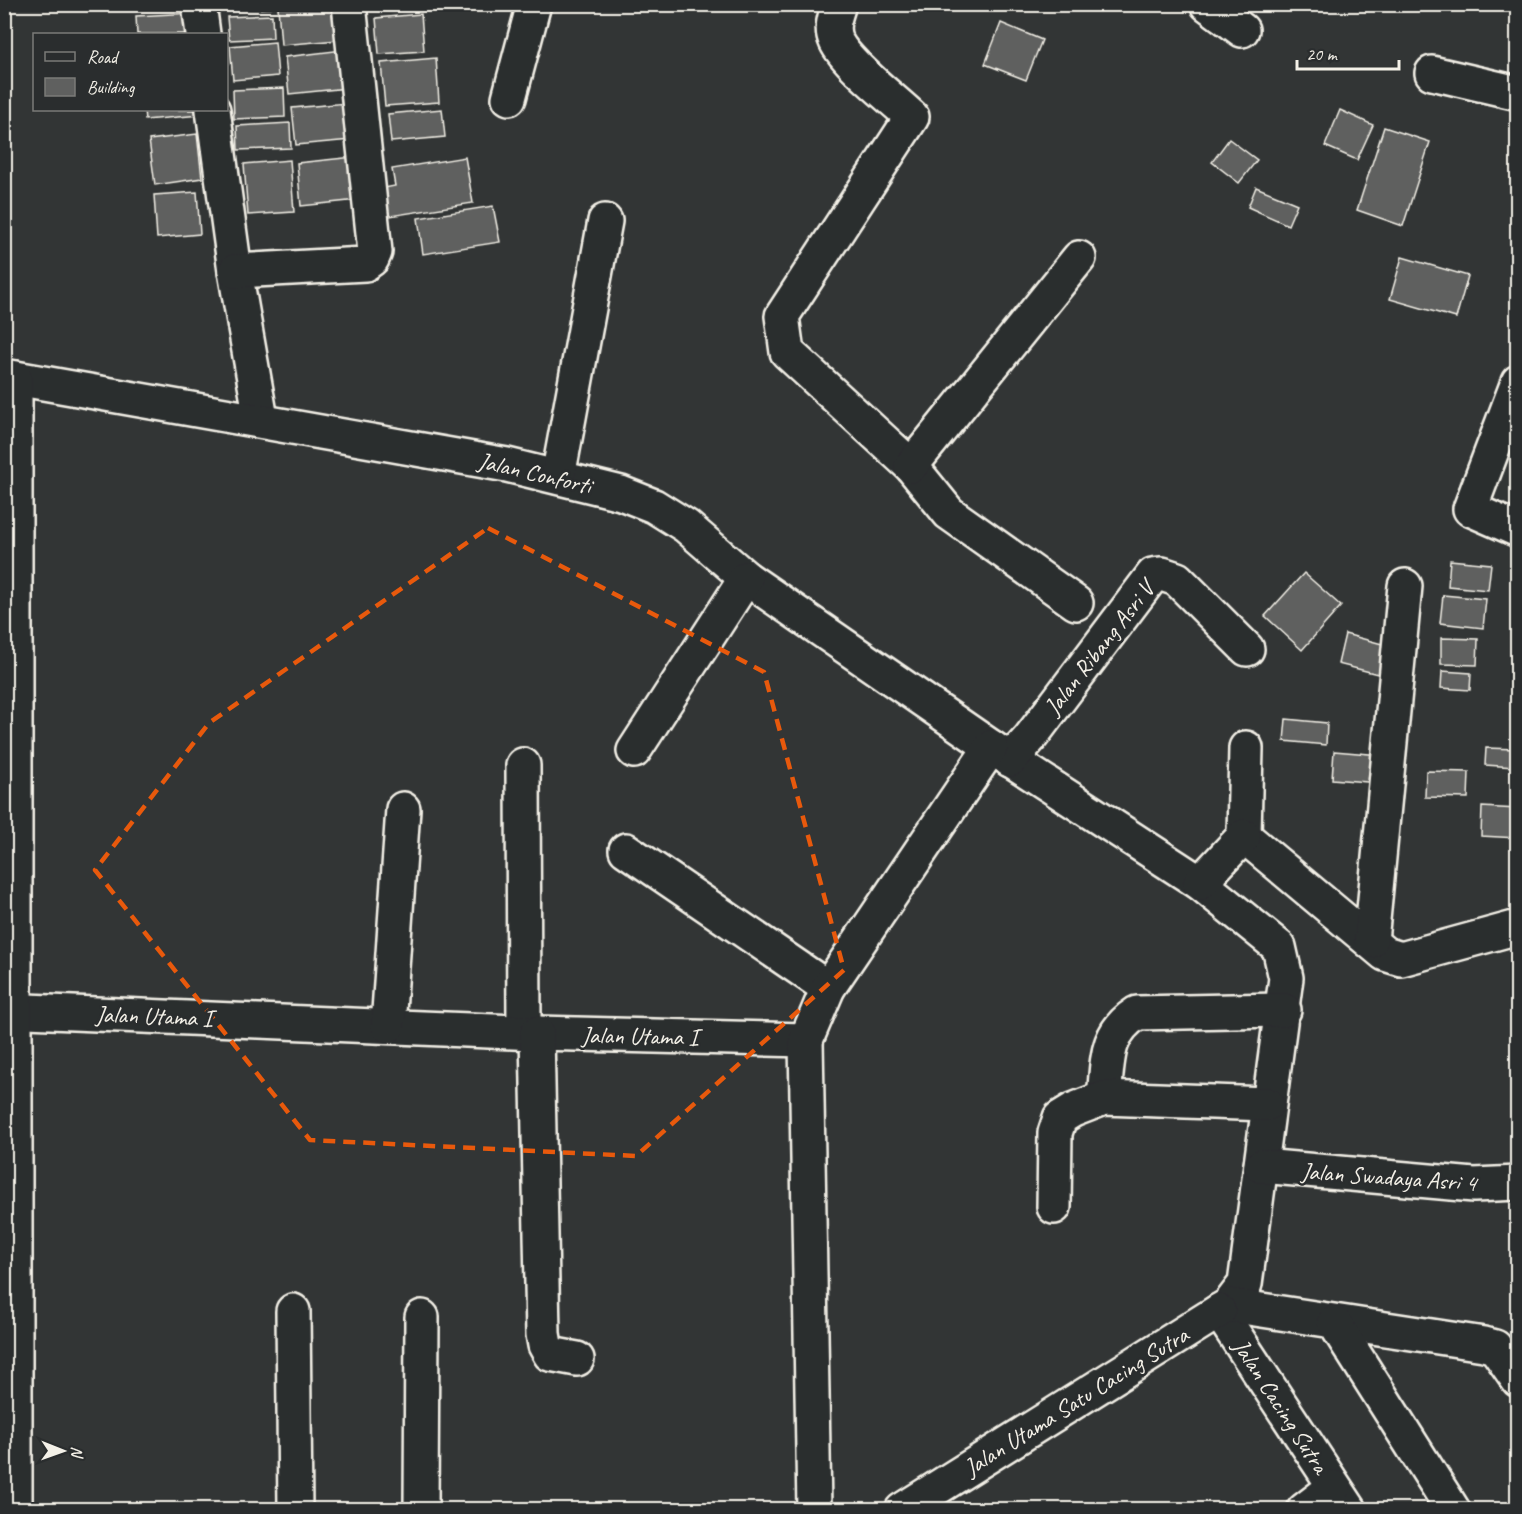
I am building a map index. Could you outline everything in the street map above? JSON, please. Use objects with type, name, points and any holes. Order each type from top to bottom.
[{"type":"street","points":[[199,4],[203,33]]},
{"type":"street","points":[[235,271],[365,264],[372,260],[375,252],[349,4]]},
{"type":"street","points":[[509,98],[534,4]]},
{"type":"street","points":[[839,4],[833,24],[836,40],[847,56],[912,117],[782,316],[783,333],[788,352],[911,466],[949,513],[1076,603]]},
{"type":"street","points":[[1207,4],[1242,30]]},
{"type":"street","points":[[1432,73],[1518,93]]},
{"type":"street","points":[[213,111],[235,271],[261,419]]},
{"type":"street","points":[[558,477],[605,221]]},
{"type":"street","points":[[911,466],[1079,258]]},
{"type":"street","points":[[10,377],[11,1014],[15,1509]]},
{"type":"street","name":"Jalan Conforti","points":[[10,377],[261,419],[507,465],[621,493],[654,506],[686,525],[746,578],[1001,753],[1200,883],[1279,947],[1286,978],[1284,1010],[1268,1104],[1245,1284],[1224,1308]]},
{"type":"street","points":[[1518,382],[1470,509],[1518,530]]},
{"type":"street","name":"Jalan Ribang Asri V","points":[[1001,753],[1030,738],[1153,575],[1162,574],[1177,579],[1247,650]]},
{"type":"street","points":[[634,751],[746,578]]},
{"type":"street","points":[[1371,940],[1405,586]]},
{"type":"street","points":[[1200,883],[1244,836],[1246,748]]},
{"type":"street","points":[[814,1509],[806,1040],[828,988],[1001,753]]},
{"type":"street","points":[[523,765],[530,1033],[543,1334],[550,1354],[577,1359]]},
{"type":"street","points":[[388,1026],[403,809]]},
{"type":"street","points":[[1244,836],[1385,954],[1401,959],[1518,927]]},
{"type":"street","points":[[626,850],[828,988]]},
{"type":"street","points":[[1104,1098],[1111,1039],[1122,1022],[1137,1013],[1284,1010]]},
{"type":"street","name":"Jalan Utama I","points":[[11,1014],[388,1026],[530,1033],[806,1040]]},
{"type":"street","points":[[1054,1208],[1054,1133],[1060,1118],[1073,1110],[1104,1098],[1268,1104]]},
{"type":"street","name":"Jalan Swadaya Asri 4","points":[[1261,1166],[1474,1185],[1518,1183]]},
{"type":"street","points":[[1224,1308],[1334,1322],[1495,1347],[1518,1380]]},
{"type":"street","name":"Jalan Cacing Sutra","points":[[1224,1308],[1342,1498]]},
{"type":"street","name":"Jalan Utama Satu Cacing Sutra","points":[[902,1509],[1224,1308]]},
{"type":"street","points":[[293,1311],[295,1509]]},
{"type":"street","points":[[422,1317],[422,1509]]},
{"type":"street","points":[[1334,1322],[1453,1509]]},
{"type":"street","points":[[1304,1509],[1342,1498]]},
{"type":"highlighted area","points":[[488,528],[764,672],[844,970],[636,1156],[310,1140],[95,870],[209,723]]},
{"type":"building","points":[[225,4],[271,4],[271,8],[225,10]]},
{"type":"building","points":[[336,4],[338,40],[281,45],[278,7]]},
{"type":"building","points":[[373,4],[422,4],[422,5],[373,8]]},
{"type":"building","points":[[192,13],[193,33],[137,33],[136,16]]},
{"type":"building","points":[[421,14],[424,51],[379,54],[376,18]]},
{"type":"building","points":[[272,15],[273,38],[229,40],[227,17]]},
{"type":"building","points":[[1001,23],[1042,40],[1026,80],[985,64]]},
{"type":"building","points":[[275,42],[278,76],[233,80],[230,46]]},
{"type":"building","points":[[343,50],[347,88],[289,94],[285,57]]},
{"type":"building","points":[[436,58],[439,102],[385,106],[381,63]]},
{"type":"building","points":[[284,88],[285,117],[234,119],[233,90]]},
{"type":"building","points":[[347,103],[351,140],[296,145],[292,108]]},
{"type":"building","points":[[442,109],[445,137],[391,142],[388,114]]},
{"type":"building","points":[[1340,110],[1373,125],[1357,160],[1325,146]]},
{"type":"building","points":[[144,111],[199,111],[200,115],[145,120]]},
{"type":"building","points":[[290,123],[291,148],[238,150],[237,126]]},
{"type":"building","points":[[1384,127],[1430,142],[1403,226],[1357,210]]},
{"type":"building","points":[[197,134],[202,178],[155,185],[149,140]]},
{"type":"building","points":[[1229,139],[1257,160],[1239,183],[1212,162]]},
{"type":"building","points":[[354,157],[358,200],[301,206],[297,163]]},
{"type":"building","points":[[465,157],[473,203],[384,217],[379,189],[395,186],[392,169]]},
{"type":"building","points":[[290,160],[294,212],[248,215],[244,164]]},
{"type":"building","points":[[1256,187],[1297,204],[1288,225],[1248,207]]},
{"type":"building","points":[[197,192],[200,234],[157,238],[154,195]]},
{"type":"building","points":[[493,206],[500,242],[423,254],[418,218]]},
{"type":"building","points":[[1402,257],[1468,276],[1456,318],[1390,299]]},
{"type":"building","points":[[1450,560],[1491,564],[1488,590],[1448,586]]},
{"type":"building","points":[[1304,573],[1341,606],[1302,650],[1265,616]]},
{"type":"building","points":[[1443,595],[1486,599],[1483,628],[1440,623]]},
{"type":"building","points":[[1345,634],[1397,648],[1390,677],[1338,664]]},
{"type":"building","points":[[1441,638],[1478,639],[1477,665],[1441,664]]},
{"type":"building","points":[[1442,671],[1471,673],[1470,690],[1441,688]]},
{"type":"building","points":[[1286,719],[1327,723],[1326,745],[1284,741]]},
{"type":"building","points":[[1486,748],[1516,749],[1515,767],[1485,765]]},
{"type":"building","points":[[1334,751],[1381,755],[1379,783],[1332,779]]},
{"type":"building","points":[[1426,771],[1469,772],[1468,798],[1425,797]]},
{"type":"building","points":[[1482,807],[1518,809],[1518,838],[1481,836]]}]
